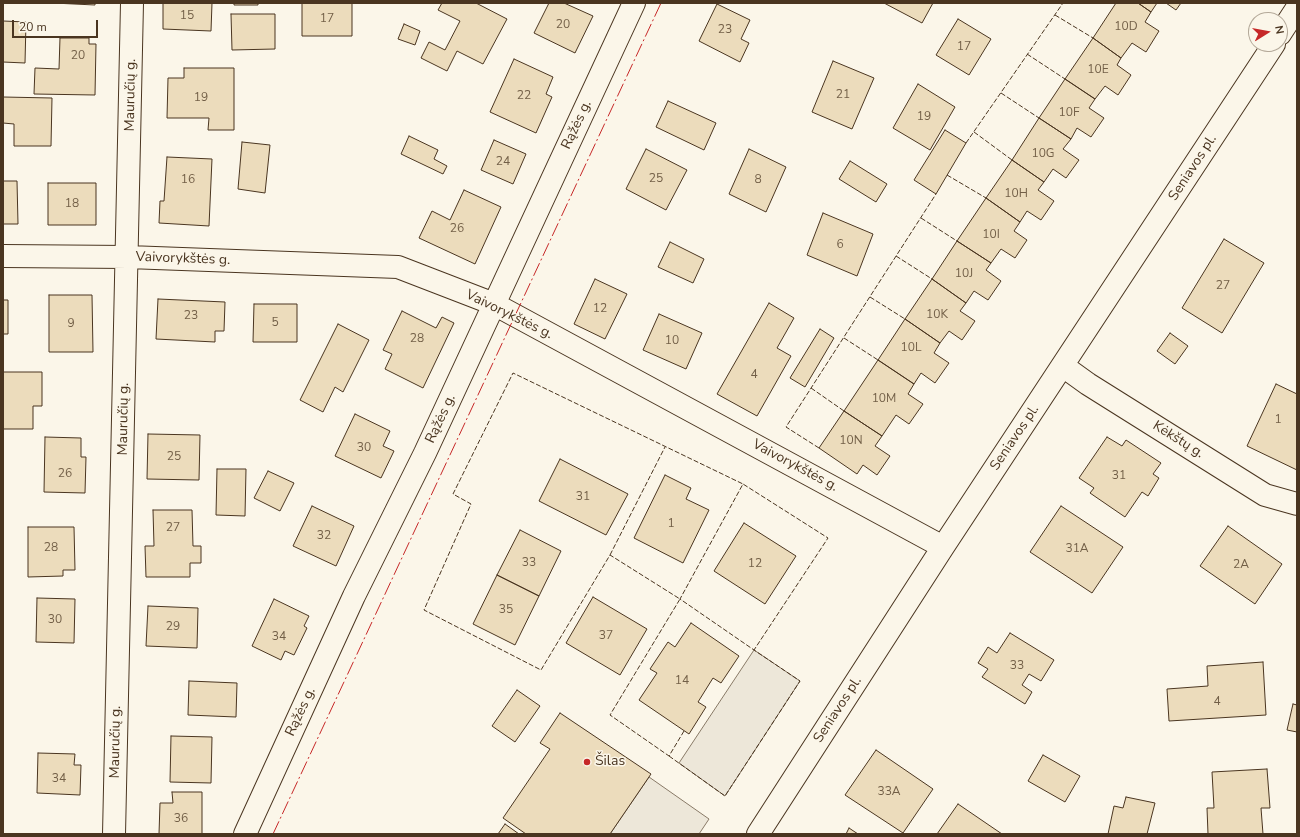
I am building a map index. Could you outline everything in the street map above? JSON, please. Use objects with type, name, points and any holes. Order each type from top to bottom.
[{"type":"street","name":"Mauručių g.","points":[[114,834],[128,257],[132,3]]},
{"type":"street","name":"Rąžės g.","points":[[245,834],[354,596],[425,453],[634,3]]},
{"type":"street","points":[[1288,22],[1297,8]]},
{"type":"street","name":"Seniavos pl.","points":[[758,834],[943,547],[1269,52]]},
{"type":"street","name":"Vaivorykštės g.","points":[[3,256],[128,257],[398,267],[494,304],[943,547]]},
{"type":"street","name":"Kėkštų g.","points":[[1063,366],[1088,384],[1265,495],[1297,504]]},
{"type":"shaded area","points":[[754,650],[800,681],[725,796],[679,763]]},
{"type":"shaded area","points":[[649,777],[709,819],[699,834],[610,834]]},
{"type":"building","points":[[53,3],[95,3],[95,5]]},
{"type":"building","points":[[163,3],[212,3],[211,31],[163,29]]},
{"type":"building","points":[[234,3],[258,3],[258,5],[234,5]]},
{"type":"building","points":[[302,3],[352,3],[352,36],[302,36]]},
{"type":"building","points":[[442,3],[476,3],[507,19],[483,64],[457,51],[447,71],[421,58],[429,42],[445,50],[460,21],[438,10]]},
{"type":"building","points":[[549,3],[564,3],[593,16],[575,53],[534,33]]},
{"type":"building","points":[[884,3],[933,3],[922,23]]},
{"type":"building","points":[[1116,3],[1138,3],[1151,12],[1145,22],[1159,31],[1146,52],[1132,43],[1121,58],[1093,38]]},
{"type":"building","points":[[1138,3],[1157,3],[1151,12]]},
{"type":"building","points":[[1166,3],[1181,3],[1176,10]]},
{"type":"building","points":[[717,4],[750,20],[741,39],[749,43],[740,62],[699,41]]},
{"type":"building","points":[[231,14],[275,14],[275,49],[232,50]]},
{"type":"building","points":[[958,19],[991,39],[969,75],[936,55]]},
{"type":"building","points":[[3,21],[26,22],[25,63],[3,62]]},
{"type":"building","points":[[404,24],[420,31],[415,45],[398,39]]},
{"type":"building","points":[[60,38],[89,38],[89,44],[96,44],[95,95],[34,94],[35,68],[59,69]]},
{"type":"building","points":[[1093,38],[1121,58],[1117,65],[1131,75],[1118,95],[1105,86],[1095,99],[1065,79]]},
{"type":"building","points":[[514,59],[553,77],[546,94],[552,97],[536,133],[490,112]]},
{"type":"building","points":[[833,61],[874,78],[852,129],[812,112]]},
{"type":"building","points":[[184,68],[234,68],[234,130],[208,130],[209,118],[167,118],[168,78],[184,78]]},
{"type":"building","points":[[1065,79],[1095,99],[1089,108],[1104,118],[1091,137],[1077,128],[1071,139],[1039,118]]},
{"type":"building","points":[[918,84],[955,107],[930,150],[893,128]]},
{"type":"building","points":[[3,97],[52,98],[51,146],[14,146],[14,124],[3,123]]},
{"type":"building","points":[[668,101],[716,123],[704,150],[656,127]]},
{"type":"building","points":[[1039,118],[1071,139],[1063,149],[1079,160],[1066,178],[1053,169],[1044,182],[1012,160]]},
{"type":"building","points":[[945,130],[966,143],[936,194],[914,180]]},
{"type":"building","points":[[409,136],[438,150],[434,159],[447,166],[443,174],[401,154]]},
{"type":"building","points":[[494,140],[526,154],[513,184],[481,170]]},
{"type":"building","points":[[242,142],[270,145],[265,193],[238,189]]},
{"type":"building","points":[[646,149],[687,170],[666,210],[626,189]]},
{"type":"building","points":[[749,149],[786,167],[766,212],[729,194]]},
{"type":"building","points":[[167,157],[212,159],[209,226],[159,223],[160,201],[164,201]]},
{"type":"building","points":[[1012,160],[1044,182],[1038,190],[1054,201],[1041,220],[1027,211],[1020,222],[986,198]]},
{"type":"building","points":[[850,161],[887,184],[876,202],[839,179]]},
{"type":"building","points":[[3,181],[17,181],[18,224],[3,224]]},
{"type":"building","points":[[48,183],[96,183],[96,225],[48,225]]},
{"type":"building","points":[[464,190],[501,207],[475,264],[419,238],[432,211],[450,220]]},
{"type":"building","points":[[986,198],[1020,222],[1014,231],[1027,240],[1015,258],[1001,249],[991,263],[957,241]]},
{"type":"building","points":[[823,213],[873,234],[857,276],[807,255]]},
{"type":"building","points":[[1224,239],[1264,263],[1222,333],[1182,308]]},
{"type":"building","points":[[957,241],[991,263],[986,270],[1001,281],[988,300],[974,291],[966,303],[932,279]]},
{"type":"building","points":[[670,242],[704,259],[693,283],[658,267]]},
{"type":"building","points":[[595,279],[627,294],[605,339],[574,324]]},
{"type":"building","points":[[932,279],[966,303],[960,311],[975,321],[962,340],[949,331],[940,343],[905,319]]},
{"type":"building","points":[[49,295],[92,295],[93,352],[49,352]]},
{"type":"building","points":[[158,299],[225,302],[224,331],[215,331],[215,342],[156,339]]},
{"type":"building","points":[[3,300],[8,300],[8,334],[3,334]]},
{"type":"building","points":[[769,303],[794,318],[777,348],[791,356],[757,416],[717,394]]},
{"type":"building","points":[[254,304],[297,304],[297,342],[253,342]]},
{"type":"building","points":[[402,311],[436,328],[442,317],[454,323],[423,388],[385,369],[392,354],[383,350]]},
{"type":"building","points":[[659,314],[702,333],[686,369],[643,350]]},
{"type":"building","points":[[905,319],[940,343],[934,353],[949,363],[935,383],[921,373],[914,384],[878,360]]},
{"type":"building","points":[[338,324],[369,340],[343,392],[335,387],[323,412],[300,400]]},
{"type":"building","points":[[820,329],[834,338],[805,387],[790,378]]},
{"type":"building","points":[[1170,333],[1188,346],[1175,364],[1157,351]]},
{"type":"building","points":[[878,360],[914,384],[908,394],[923,404],[909,424],[896,415],[882,436],[844,411]]},
{"type":"building","points":[[3,372],[42,372],[42,406],[33,406],[33,429],[3,429]]},
{"type":"building","points":[[1276,384],[1297,394],[1297,470],[1247,446]]},
{"type":"building","points":[[844,411],[882,436],[875,446],[890,456],[877,475],[863,465],[857,474],[819,448]]},
{"type":"building","points":[[355,414],[390,431],[383,446],[394,451],[381,478],[335,456]]},
{"type":"building","points":[[148,434],[200,435],[199,480],[147,479]]},
{"type":"building","points":[[45,437],[81,438],[81,457],[86,457],[85,493],[44,492]]},
{"type":"building","points":[[1107,437],[1122,446],[1126,440],[1161,463],[1153,474],[1159,478],[1148,496],[1142,492],[1125,517],[1090,493],[1094,488],[1079,478]]},
{"type":"building","points":[[560,459],[628,494],[606,535],[539,501]]},
{"type":"building","points":[[217,469],[246,469],[245,516],[216,515]]},
{"type":"building","points":[[268,471],[294,483],[280,511],[254,498]]},
{"type":"building","points":[[665,475],[691,488],[686,499],[709,510],[683,563],[634,538]]},
{"type":"building","points":[[312,506],[354,526],[336,566],[293,546]]},
{"type":"building","points":[[1061,506],[1123,547],[1092,593],[1030,552]]},
{"type":"building","points":[[153,510],[192,510],[193,546],[201,546],[201,563],[190,563],[190,577],[146,577],[145,546],[154,546]]},
{"type":"building","points":[[744,523],[796,556],[765,604],[714,571]]},
{"type":"building","points":[[1228,526],[1282,564],[1255,604],[1200,566]]},
{"type":"building","points":[[28,527],[74,527],[75,570],[63,570],[63,576],[28,577]]},
{"type":"building","points":[[520,530],[561,551],[539,596],[497,575]]},
{"type":"building","points":[[497,575],[539,596],[515,645],[473,624]]},
{"type":"building","points":[[593,597],[647,629],[620,675],[566,643]]},
{"type":"building","points":[[37,598],[75,599],[74,643],[36,642]]},
{"type":"building","points":[[274,599],[309,616],[304,626],[307,628],[294,655],[285,651],[281,660],[252,646]]},
{"type":"building","points":[[148,606],[198,608],[197,648],[146,646]]},
{"type":"building","points":[[691,623],[739,656],[721,683],[713,678],[698,702],[706,707],[689,734],[639,700],[657,673],[650,669],[668,642],[675,647]]},
{"type":"building","points":[[1010,633],[1054,660],[1041,681],[1029,674],[1022,685],[1032,692],[1025,704],[982,677],[988,669],[978,663],[988,647],[997,653]]},
{"type":"building","points":[[1263,662],[1266,715],[1169,721],[1167,689],[1208,686],[1207,666]]},
{"type":"building","points":[[189,681],[237,683],[236,717],[188,715]]},
{"type":"building","points":[[517,690],[540,706],[515,742],[492,726]]},
{"type":"building","points":[[1293,704],[1297,705],[1297,732],[1287,730]]},
{"type":"building","name":"Šilas","points":[[560,713],[651,774],[610,834],[526,834],[503,818],[550,749],[540,743]]},
{"type":"building","points":[[171,736],[212,737],[211,783],[170,782]]},
{"type":"building","points":[[876,750],[933,789],[903,833],[845,795]]},
{"type":"building","points":[[38,753],[75,754],[74,765],[81,765],[80,795],[37,793]]},
{"type":"building","points":[[1043,755],[1080,776],[1065,802],[1028,781]]},
{"type":"building","points":[[1267,769],[1270,808],[1261,808],[1263,834],[1208,834],[1207,808],[1214,808],[1212,772]]},
{"type":"building","points":[[172,792],[202,792],[202,834],[159,834],[160,803],[173,803]]},
{"type":"building","points":[[1126,797],[1155,803],[1147,834],[1108,834],[1114,806],[1123,808]]},
{"type":"building","points":[[958,804],[1002,834],[937,834]]},
{"type":"building","points":[[505,824],[519,834],[498,834]]},
{"type":"building","points":[[849,828],[858,834],[846,834]]},
{"type":"fence","points":[[966,143],[1063,3]]},
{"type":"fence","points":[[1055,15],[1093,38]]},
{"type":"fence","points":[[1027,54],[1065,79]]},
{"type":"fence","points":[[1001,93],[1039,118]]},
{"type":"fence","points":[[974,132],[1012,160]]},
{"type":"fence","points":[[947,175],[986,198]]},
{"type":"fence","points":[[819,448],[786,427],[936,194]]},
{"type":"fence","points":[[921,218],[957,241]]},
{"type":"fence","points":[[896,256],[932,279]]},
{"type":"fence","points":[[870,297],[905,319]]},
{"type":"fence","points":[[844,338],[878,360]]},
{"type":"fence","points":[[684,731],[669,756],[610,715],[680,599],[610,555],[541,670],[424,610],[471,504],[453,494],[513,373],[743,484]]},
{"type":"fence","points":[[811,388],[844,411]]},
{"type":"fence","points":[[610,555],[665,447]]},
{"type":"fence","points":[[669,756],[725,796],[800,681],[754,650],[680,599],[743,484],[828,538],[754,650]]},
{"type":"power","points":[[273,834],[661,3]]},
{"type":"place","name":"Šilas","points":[[587,762]]}]
